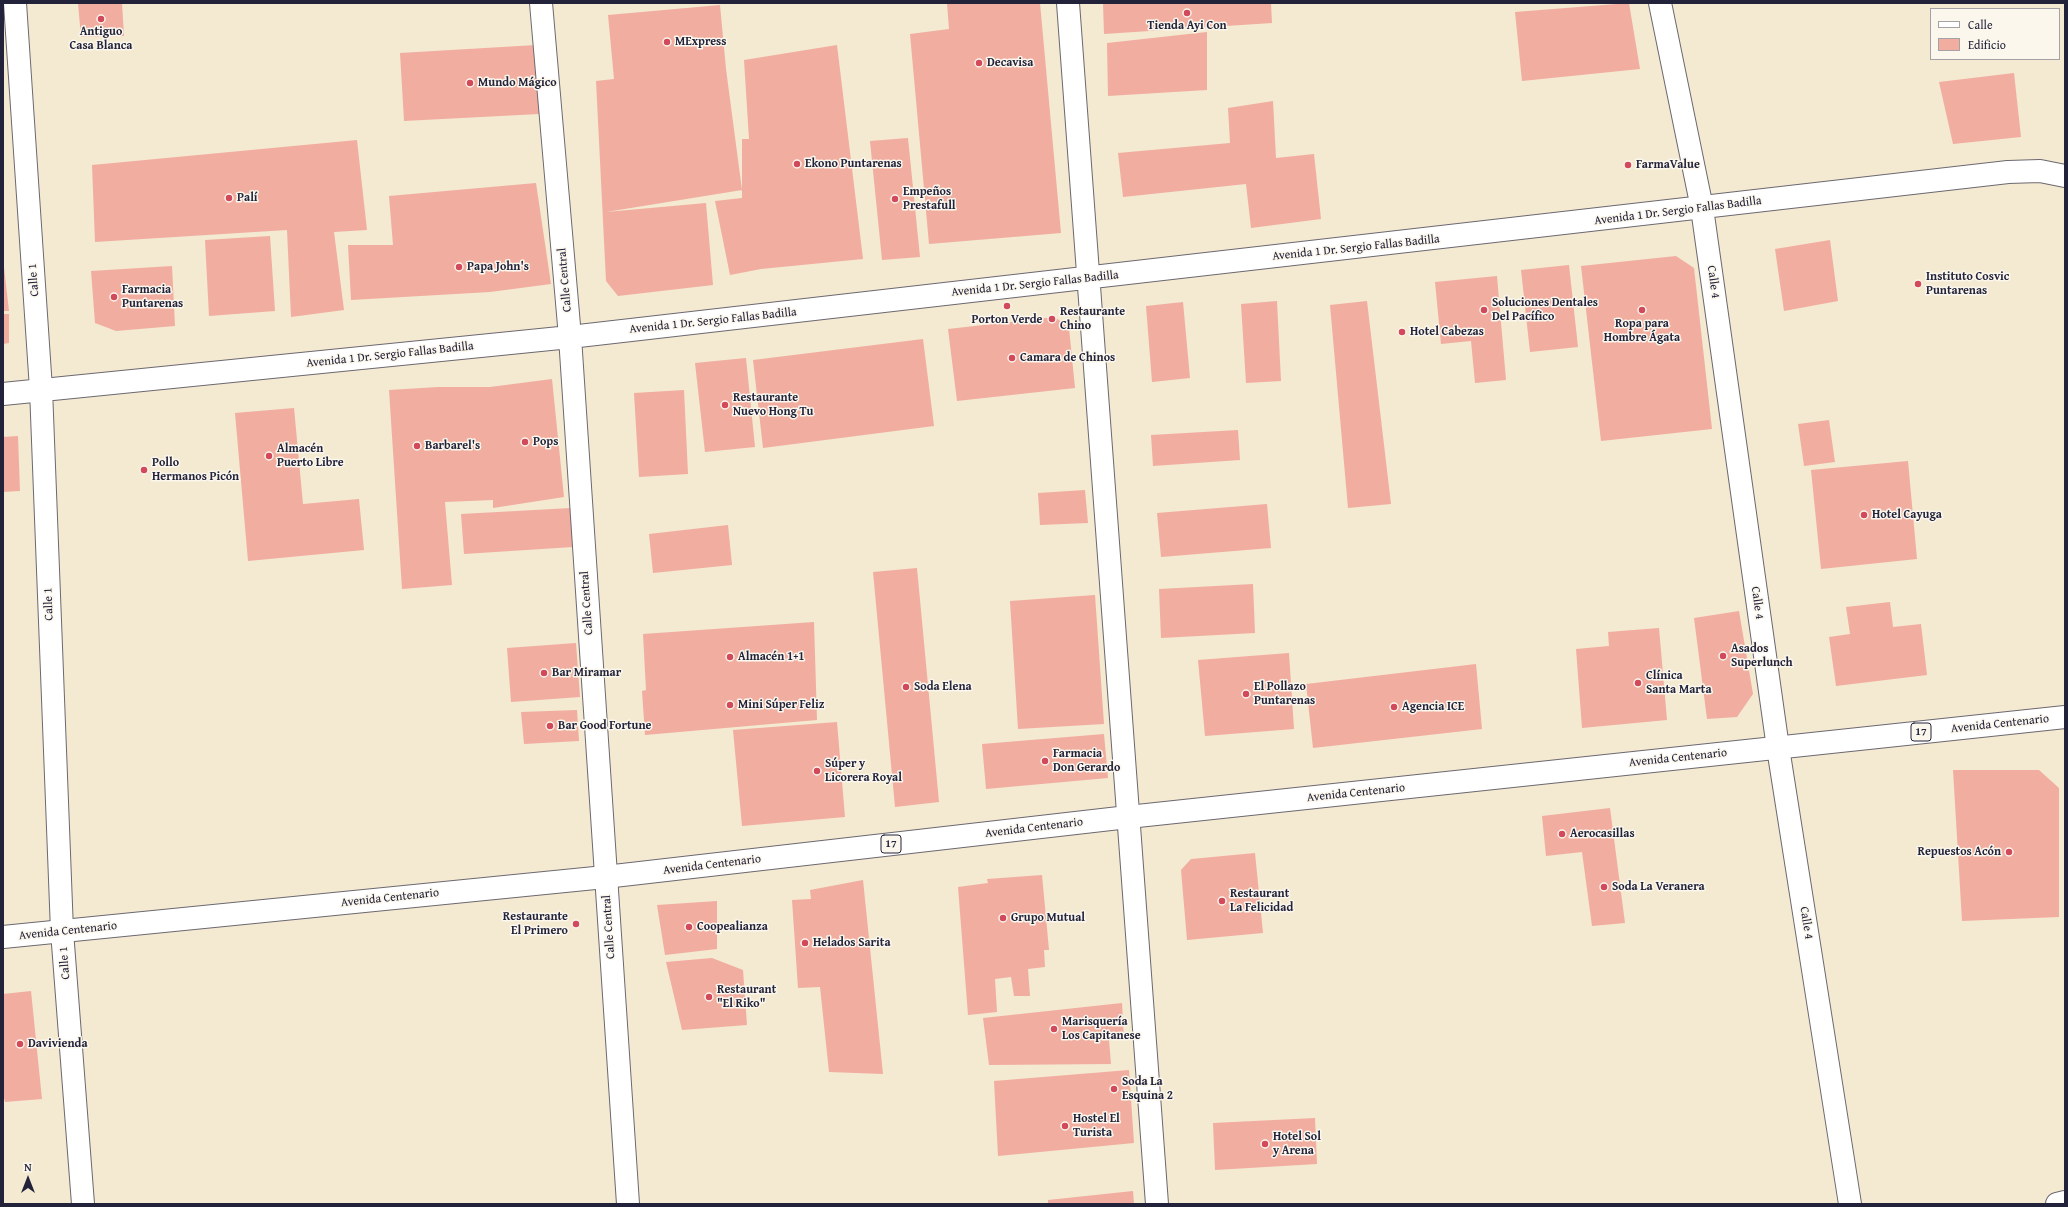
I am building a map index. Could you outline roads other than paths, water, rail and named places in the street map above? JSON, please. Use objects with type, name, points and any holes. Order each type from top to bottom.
[{"type":"street","name":"Calle 1","points":[[15,3],[41,389],[62,931],[83,1204]]},
{"type":"street","name":"Calle Central","points":[[541,3],[570,337],[628,1204]]},
{"type":"street","points":[[1068,3],[1157,1204]]},
{"type":"street","name":"Calle 4","points":[[1660,3],[1702,208],[1778,748],[1850,1204]]},
{"type":"street","name":"Avenida 1 Dr. Sergio Fallas Badilla","points":[[3,394],[570,337],[2008,172],[2040,171],[2065,176]]},
{"type":"street","name":"Avenida Centenario","points":[[3,937],[606,877],[1128,817],[2065,717]]},
{"type":"street","points":[[2057,1204],[2065,1202]]},
{"type":"place","name":"Tienda Ayi Con","points":[[1187,13]]},
{"type":"place","name":"Antiguo Casa Blanca","points":[[101,19]]},
{"type":"place","name":"MExpress","points":[[667,42]]},
{"type":"place","name":"Decavisa","points":[[979,63]]},
{"type":"place","name":"Mundo Mágico","points":[[470,83]]},
{"type":"place","name":"Ekono Puntarenas","points":[[797,164]]},
{"type":"place","name":"FarmaValue","points":[[1628,165]]},
{"type":"place","name":"Palí","points":[[229,198]]},
{"type":"place","name":"Empeños Prestafull","points":[[895,199]]},
{"type":"place","name":"Papa John's","points":[[459,267]]},
{"type":"place","name":"Instituto Cosvic Puntarenas","points":[[1918,284]]},
{"type":"place","name":"Farmacia Puntarenas","points":[[114,297]]},
{"type":"place","name":"Porton Verde","points":[[1007,306]]},
{"type":"place","name":"Soluciones Dentales Del Pacífico","points":[[1484,310]]},
{"type":"place","name":"Ropa para Hombre Ágata","points":[[1642,310]]},
{"type":"place","name":"Restaurante Chino","points":[[1052,319]]},
{"type":"place","name":"Hotel Cabezas","points":[[1402,332]]},
{"type":"place","name":"Camara de Chinos","points":[[1012,358]]},
{"type":"place","name":"Restaurante Nuevo Hong Tu","points":[[725,405]]},
{"type":"place","name":"Pops","points":[[525,442]]},
{"type":"place","name":"Barbarel's","points":[[417,446]]},
{"type":"place","name":"Almacén Puerto Libre","points":[[269,456]]},
{"type":"place","name":"Pollo Hermanos Picón","points":[[144,470]]},
{"type":"place","name":"Hotel Cayuga","points":[[1864,515]]},
{"type":"place","name":"Asados Superlunch","points":[[1723,656]]},
{"type":"place","name":"Almacén 1+1","points":[[730,657]]},
{"type":"place","name":"Bar Miramar","points":[[544,673]]},
{"type":"place","name":"Clínica Santa Marta","points":[[1638,683]]},
{"type":"place","name":"Soda Elena","points":[[906,687]]},
{"type":"place","name":"El Pollazo Puntarenas","points":[[1246,694]]},
{"type":"place","name":"Mini Súper Feliz","points":[[730,705]]},
{"type":"place","name":"Agencia ICE","points":[[1394,707]]},
{"type":"place","name":"Bar Good Fortune","points":[[550,726]]},
{"type":"place","name":"Farmacia Don Gerardo","points":[[1045,761]]},
{"type":"place","name":"Súper y Licorera Royal","points":[[817,771]]},
{"type":"place","name":"Aerocasillas","points":[[1562,834]]},
{"type":"place","name":"Repuestos Acón","points":[[2009,852]]},
{"type":"place","name":"Soda La Veranera","points":[[1604,887]]},
{"type":"place","name":"Restaurant La Felicidad","points":[[1222,901]]},
{"type":"place","name":"Grupo Mutual","points":[[1003,918]]},
{"type":"place","name":"Restaurante El Primero","points":[[576,924]]},
{"type":"place","name":"Coopealianza","points":[[689,927]]},
{"type":"place","name":"Helados Sarita","points":[[805,943]]},
{"type":"place","name":"Restaurant \"El Riko\"","points":[[709,997]]},
{"type":"place","name":"Marisquería Los Capitanese","points":[[1054,1029]]},
{"type":"place","name":"Davivienda","points":[[20,1044]]},
{"type":"place","name":"Soda La Esquina 2","points":[[1114,1089]]},
{"type":"place","name":"Hostel El Turista","points":[[1065,1126]]},
{"type":"place","name":"Hotel Sol y Arena","points":[[1265,1144]]}]
